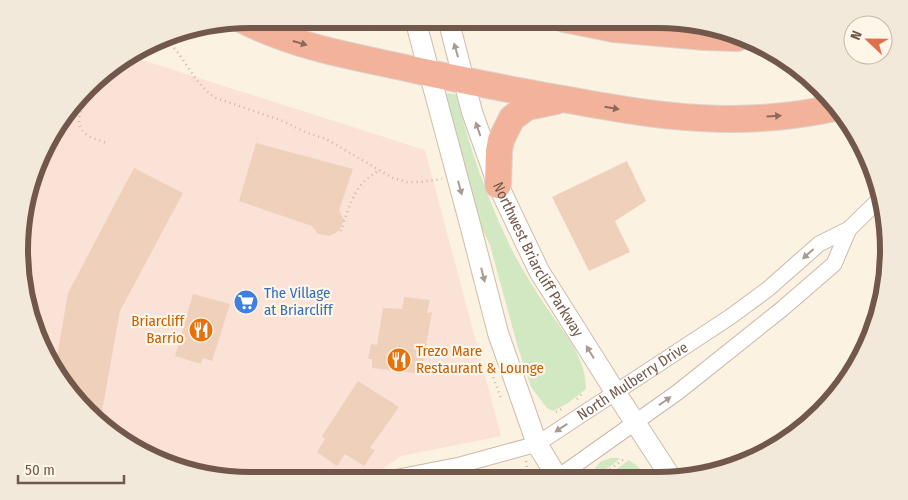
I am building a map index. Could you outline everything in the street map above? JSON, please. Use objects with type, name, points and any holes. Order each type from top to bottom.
[{"type":"highway","points":[[259,28],[287,39],[327,50],[465,81],[638,112],[700,118],[740,118],[780,116],[830,108]]},
{"type":"highway","points":[[609,28],[725,38]]},
{"type":"highway","points":[[498,185],[500,140],[512,118],[527,107],[564,100]]},
{"type":"main road","points":[[417,28],[498,333],[537,444],[553,472]]},
{"type":"main road","name":"Northwest Briarcliff Parkway","points":[[450,28],[472,112],[498,185],[539,271],[667,472]]},
{"type":"street","name":"North Mulberry Drive","points":[[424,472],[460,465],[537,444],[730,318],[768,289],[820,244],[849,229],[875,204]]},
{"type":"street","name":"North Mulberry Drive","points":[[567,472],[678,392],[782,309],[834,264],[849,229]]},
{"type":"path","points":[[168,43],[204,88],[216,98],[283,121],[326,139],[393,178],[407,182],[442,179]]},
{"type":"path","points":[[88,98],[80,113],[79,122],[82,131],[106,143]]},
{"type":"path","points":[[341,231],[358,188],[380,170]]},
{"type":"path","points":[[605,472],[624,459]]},
{"type":"shaded area","name":"The Village at Briarcliff","points":[[137,58],[425,150],[501,436],[401,456],[378,472],[235,472],[192,465],[165,456],[126,435],[103,417],[83,397],[65,374],[44,335],[35,308],[28,265],[29,221],[39,178],[50,152],[65,126],[83,103],[103,83],[126,65]]},
{"type":"green space","points":[[442,93],[456,94],[467,136],[481,176],[515,256],[534,289],[567,336],[582,366],[586,389],[568,403],[553,411],[547,408],[531,387],[518,348],[490,245],[474,213]]},
{"type":"green space","points":[[610,458],[620,458],[603,471],[592,472],[600,462]]},
{"type":"green space","points":[[629,460],[644,472],[612,472]]},
{"type":"building","points":[[256,143],[353,169],[339,210],[344,220],[339,231],[329,236],[318,234],[312,226],[239,201]]},
{"type":"building","points":[[627,161],[646,201],[615,221],[630,252],[589,271],[552,197]]},
{"type":"building","points":[[134,168],[183,193],[120,311],[101,415],[73,385],[56,360],[68,293]]},
{"type":"building","points":[[193,294],[230,304],[212,361],[203,358],[201,364],[175,356]]},
{"type":"building","points":[[404,297],[430,300],[427,313],[432,312],[421,374],[372,368],[372,359],[368,359],[371,344],[377,345],[383,308],[402,309]]},
{"type":"building","points":[[358,381],[399,407],[370,448],[375,450],[364,466],[345,454],[337,466],[317,452],[325,439],[322,436]]},
{"type":"place","name":"The Village at Briarcliff","points":[[246,302]]},
{"type":"place","name":"Briarcliff Barrio","points":[[201,330]]},
{"type":"place","name":"Trezo Mare Restaurant & Lounge","points":[[399,360]]}]
